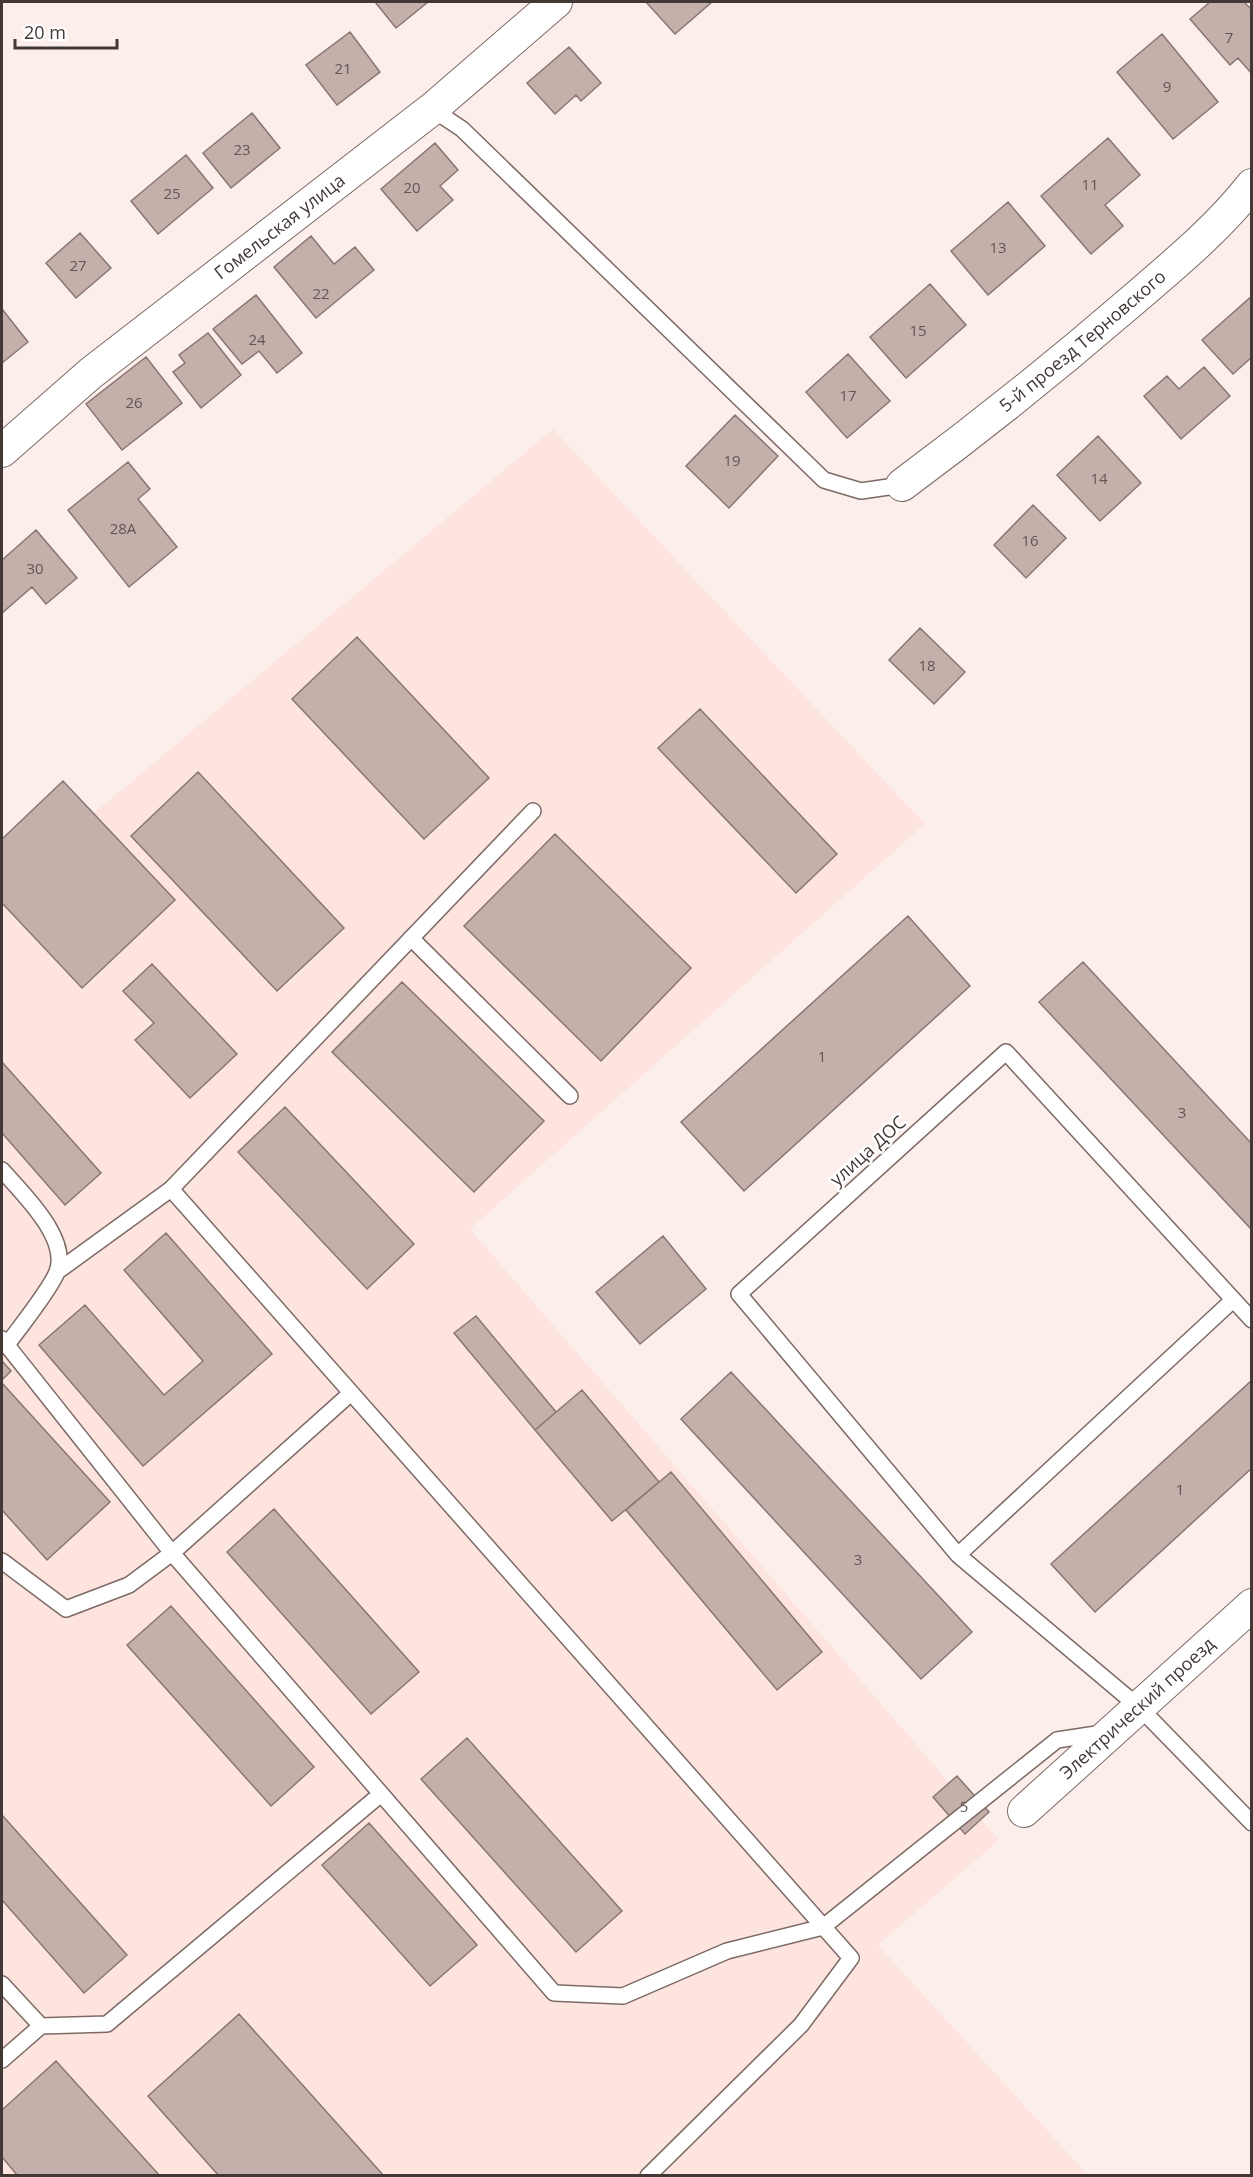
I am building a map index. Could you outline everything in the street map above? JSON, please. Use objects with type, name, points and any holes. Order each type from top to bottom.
[{"type":"street","name":"Гомельская улица","points":[[2,451],[91,373],[432,109],[556,2]]},
{"type":"street","name":"5-й проезд Терновского","points":[[902,485],[1079,347],[1166,272],[1235,206],[1251,185]]},
{"type":"street","name":"Электрический проезд","points":[[1024,1810],[1140,1708],[1251,1605]]},
{"type":"lane","points":[[432,109],[462,129],[824,480],[861,491],[902,485]]},
{"type":"lane","points":[[533,811],[171,1189],[58,1271],[4,1342],[172,1553],[554,1993],[623,1996],[727,1951],[823,1927],[1057,1740],[1114,1731]]},
{"type":"lane","points":[[411,938],[570,1096]]},
{"type":"lane","name":"улица ДОС","points":[[958,1555],[739,1294],[1006,1052],[1251,1320]]},
{"type":"lane","points":[[2,1170],[48,1224],[57,1248],[58,1271]]},
{"type":"lane","points":[[171,1189],[852,1958],[801,2025],[648,2175]]},
{"type":"lane","points":[[1233,1300],[958,1555],[1140,1708],[1251,1823]]},
{"type":"lane","points":[[2,1561],[66,1609],[129,1585],[172,1553],[351,1393]]},
{"type":"lane","points":[[2,2060],[40,2026],[107,2024],[381,1794]]},
{"type":"lane","points":[[2,1984],[40,2026]]},
{"type":"shaded area","points":[[553,429],[925,824],[470,1229],[999,1840],[878,1945],[1088,2175],[2,2176],[2,890]]},
{"type":"building","points":[[375,2],[428,2],[396,28]]},
{"type":"building","points":[[646,2],[712,2],[675,34]]},
{"type":"building","points":[[1210,2],[1244,2],[1252,10],[1252,74],[1238,58],[1230,65],[1190,19]]},
{"type":"building","points":[[350,32],[380,72],[337,105],[306,65]]},
{"type":"building","points":[[1162,34],[1218,102],[1173,139],[1117,72]]},
{"type":"building","points":[[569,47],[601,83],[581,101],[576,95],[555,114],[527,83]]},
{"type":"building","points":[[252,113],[280,148],[231,188],[203,153]]},
{"type":"building","points":[[1108,138],[1140,175],[1105,205],[1123,226],[1091,254],[1041,196]]},
{"type":"building","points":[[435,143],[458,170],[440,186],[453,200],[417,231],[381,189]]},
{"type":"building","points":[[186,155],[213,188],[158,234],[131,201]]},
{"type":"building","points":[[1008,202],[1045,246],[988,295],[951,251]]},
{"type":"building","points":[[80,233],[111,268],[76,298],[46,263]]},
{"type":"building","points":[[311,236],[334,264],[355,247],[374,270],[316,318],[274,267]]},
{"type":"building","points":[[930,284],[966,325],[906,378],[870,337]]},
{"type":"building","points":[[256,295],[302,353],[277,373],[259,351],[242,364],[213,329]]},
{"type":"building","points":[[1252,296],[1252,357],[1233,374],[1202,340]]},
{"type":"building","points":[[2,309],[28,342],[2,363]]},
{"type":"building","points":[[208,333],[241,375],[201,408],[173,372],[185,363],[179,355]]},
{"type":"building","points":[[848,354],[890,401],[847,438],[806,392]]},
{"type":"building","points":[[146,357],[182,403],[122,450],[86,404]]},
{"type":"building","points":[[1204,367],[1230,396],[1181,439],[1144,396],[1167,376],[1179,389]]},
{"type":"building","points":[[735,415],[778,456],[729,508],[686,466]]},
{"type":"building","points":[[1098,436],[1141,483],[1100,521],[1057,475]]},
{"type":"building","points":[[128,462],[150,489],[138,499],[177,547],[129,587],[68,510]]},
{"type":"building","points":[[1033,505],[1066,538],[1026,578],[994,545]]},
{"type":"building","points":[[36,530],[77,578],[46,604],[32,587],[2,613],[2,560]]},
{"type":"building","points":[[920,628],[965,672],[934,704],[889,660]]},
{"type":"building","points":[[357,637],[489,778],[424,839],[292,699]]},
{"type":"building","points":[[700,709],[837,854],[796,893],[658,748]]},
{"type":"building","points":[[198,772],[344,928],[277,991],[131,836]]},
{"type":"building","points":[[63,781],[175,900],[82,988],[2,903],[2,839]]},
{"type":"building","points":[[555,834],[691,968],[601,1061],[464,926]]},
{"type":"building","points":[[908,916],[970,986],[744,1191],[681,1122]]},
{"type":"building","points":[[1083,962],[1252,1144],[1252,1230],[1039,1002]]},
{"type":"building","points":[[152,964],[237,1054],[190,1098],[135,1040],[154,1023],[123,991]]},
{"type":"building","points":[[402,982],[544,1121],[474,1192],[332,1052]]},
{"type":"building","points":[[2,1062],[101,1173],[65,1205],[2,1133]]},
{"type":"building","points":[[285,1107],[414,1244],[367,1289],[238,1152]]},
{"type":"building","points":[[166,1233],[272,1354],[143,1466],[39,1345],[85,1305],[164,1395],[203,1361],[124,1270]]},
{"type":"building","points":[[663,1236],[706,1289],[640,1344],[596,1292]]},
{"type":"building","points":[[476,1316],[556,1412],[535,1430],[454,1333]]},
{"type":"building","points":[[2,1361],[11,1371],[2,1380]]},
{"type":"building","points":[[731,1372],[972,1632],[921,1679],[681,1419]]},
{"type":"building","points":[[1251,1381],[1252,1468],[1095,1612],[1051,1564]]},
{"type":"building","points":[[2,1383],[110,1502],[47,1560],[2,1510]]},
{"type":"building","points":[[582,1390],[659,1482],[612,1521],[535,1430]]},
{"type":"building","points":[[671,1472],[822,1652],[777,1690],[626,1510]]},
{"type":"building","points":[[274,1509],[419,1672],[371,1714],[227,1552]]},
{"type":"building","points":[[171,1606],[314,1767],[271,1806],[127,1645]]},
{"type":"building","points":[[467,1738],[622,1911],[576,1952],[421,1779]]},
{"type":"building","points":[[957,1776],[989,1812],[965,1834],[933,1797]]},
{"type":"building","points":[[2,1815],[127,1955],[84,1993],[2,1900]]},
{"type":"building","points":[[369,1823],[477,1945],[430,1986],[322,1865]]},
{"type":"building","points":[[239,2014],[384,2176],[219,2176],[148,2096]]},
{"type":"building","points":[[56,2061],[160,2176],[18,2176],[2,2157],[2,2110]]}]
